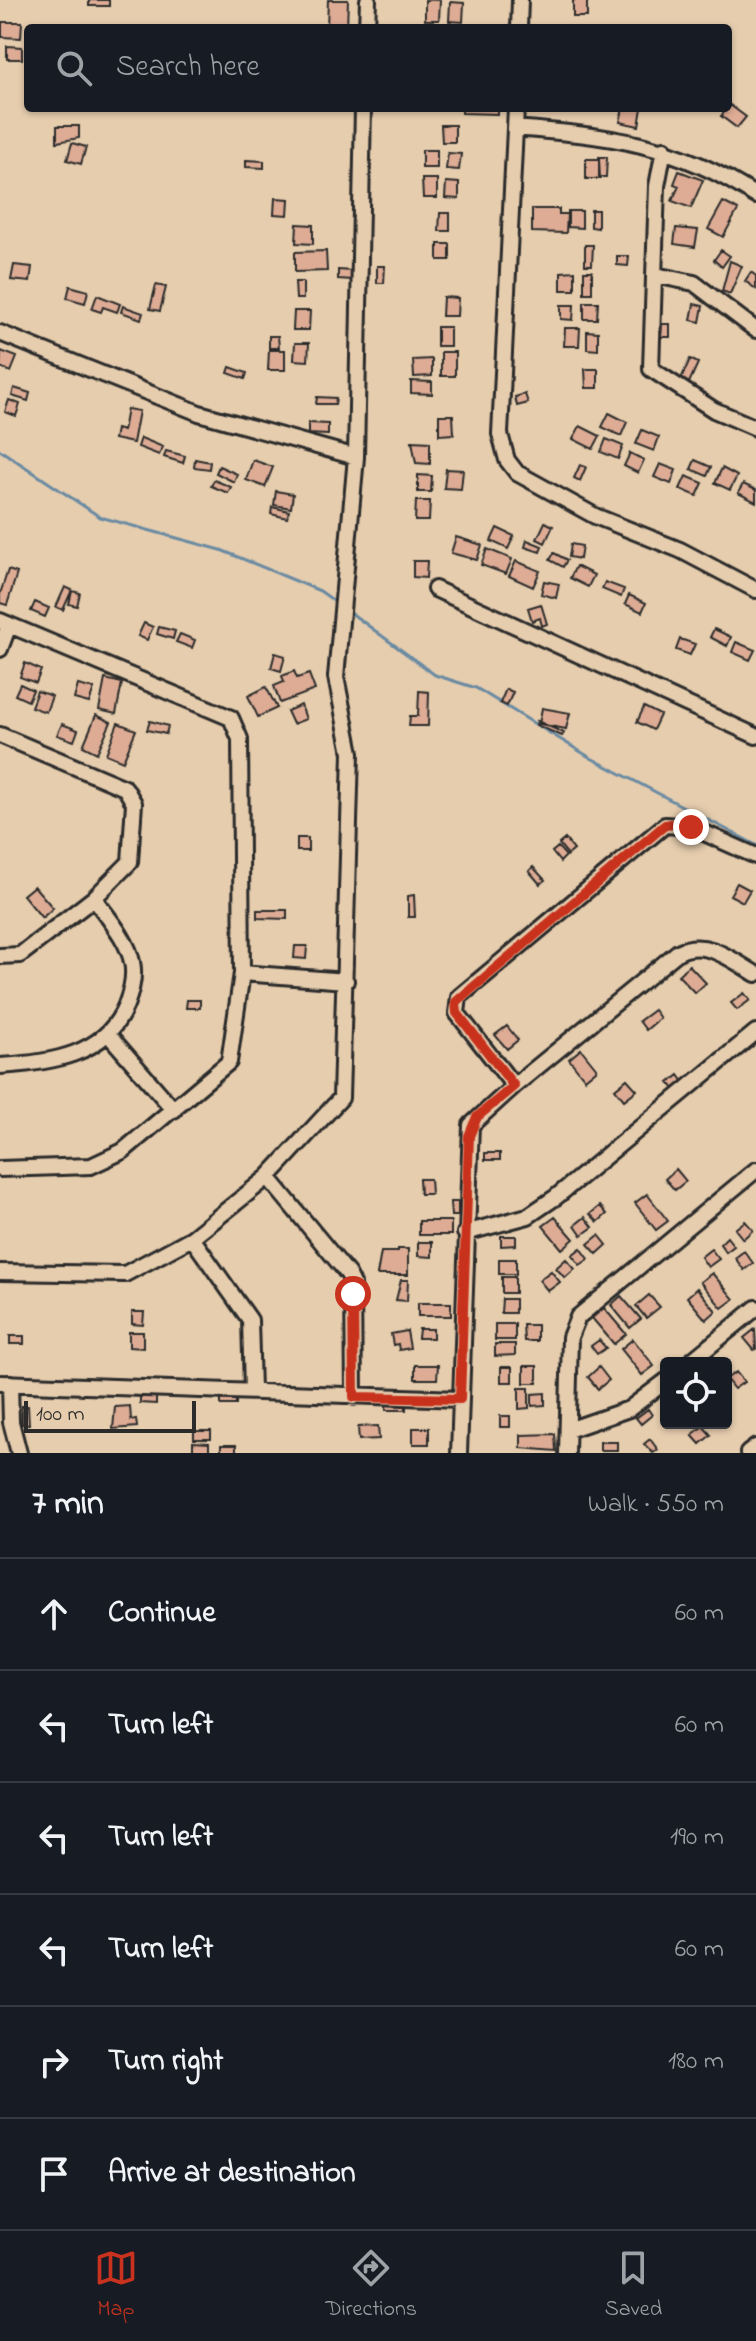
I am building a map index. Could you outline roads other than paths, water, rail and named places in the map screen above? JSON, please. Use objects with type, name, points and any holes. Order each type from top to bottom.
[{"type":"street","points":[[367,24],[368,0]]},
{"type":"street","points":[[519,24],[520,0]]},
{"type":"street","points":[[0,1272],[125,1274],[192,1238],[268,1177],[341,1098],[351,753],[336,677],[356,457],[363,112]]},
{"type":"street","points":[[516,112],[500,434],[507,460],[517,473],[584,510],[680,550],[756,590]]},
{"type":"street","points":[[515,128],[624,139],[664,149],[703,165],[756,196]]},
{"type":"street","points":[[664,149],[657,186],[651,369],[714,410],[756,428]]},
{"type":"street","points":[[655,275],[694,283],[756,330]]},
{"type":"street","points":[[0,333],[199,413],[356,457]]},
{"type":"street","points":[[435,589],[756,736]]},
{"type":"street","points":[[0,649],[4,623],[231,718],[240,739],[242,973],[229,1062],[174,1110],[123,1151],[91,1166],[0,1169]]},
{"type":"street","points":[[0,735],[125,788],[131,795],[134,834],[130,862],[94,898],[20,955],[0,956]]},
{"type":"street","points":[[514,1086],[457,1013],[459,997],[665,825],[677,823],[691,827],[756,856]]},
{"type":"street","points":[[0,1066],[55,1061],[109,1035],[129,997],[133,964],[127,946],[94,898]]},
{"type":"street","points":[[459,1453],[471,1125],[669,958],[687,947],[706,947],[756,974]]},
{"type":"street","points":[[242,973],[346,981]]},
{"type":"street","points":[[465,1233],[528,1216],[556,1197],[756,1032]]},
{"type":"street","points":[[109,1035],[174,1110]]},
{"type":"street","points":[[567,1453],[570,1337],[578,1317],[756,1170]]},
{"type":"street","points":[[268,1177],[353,1284],[354,1397]]},
{"type":"street","points":[[192,1238],[250,1320],[252,1390]]},
{"type":"street","points":[[696,1357],[756,1308]]},
{"type":"street","points":[[19,1453],[5,1383],[460,1399]]},
{"type":"street","points":[[568,1430],[629,1409],[660,1386]]},
{"type":"street","points":[[748,1453],[756,1447]]},
{"type":"waterway","points":[[0,450],[100,517],[221,550],[320,591],[334,601]]},
{"type":"waterway","points":[[351,613],[435,675],[476,688],[591,758],[756,845]]}]
